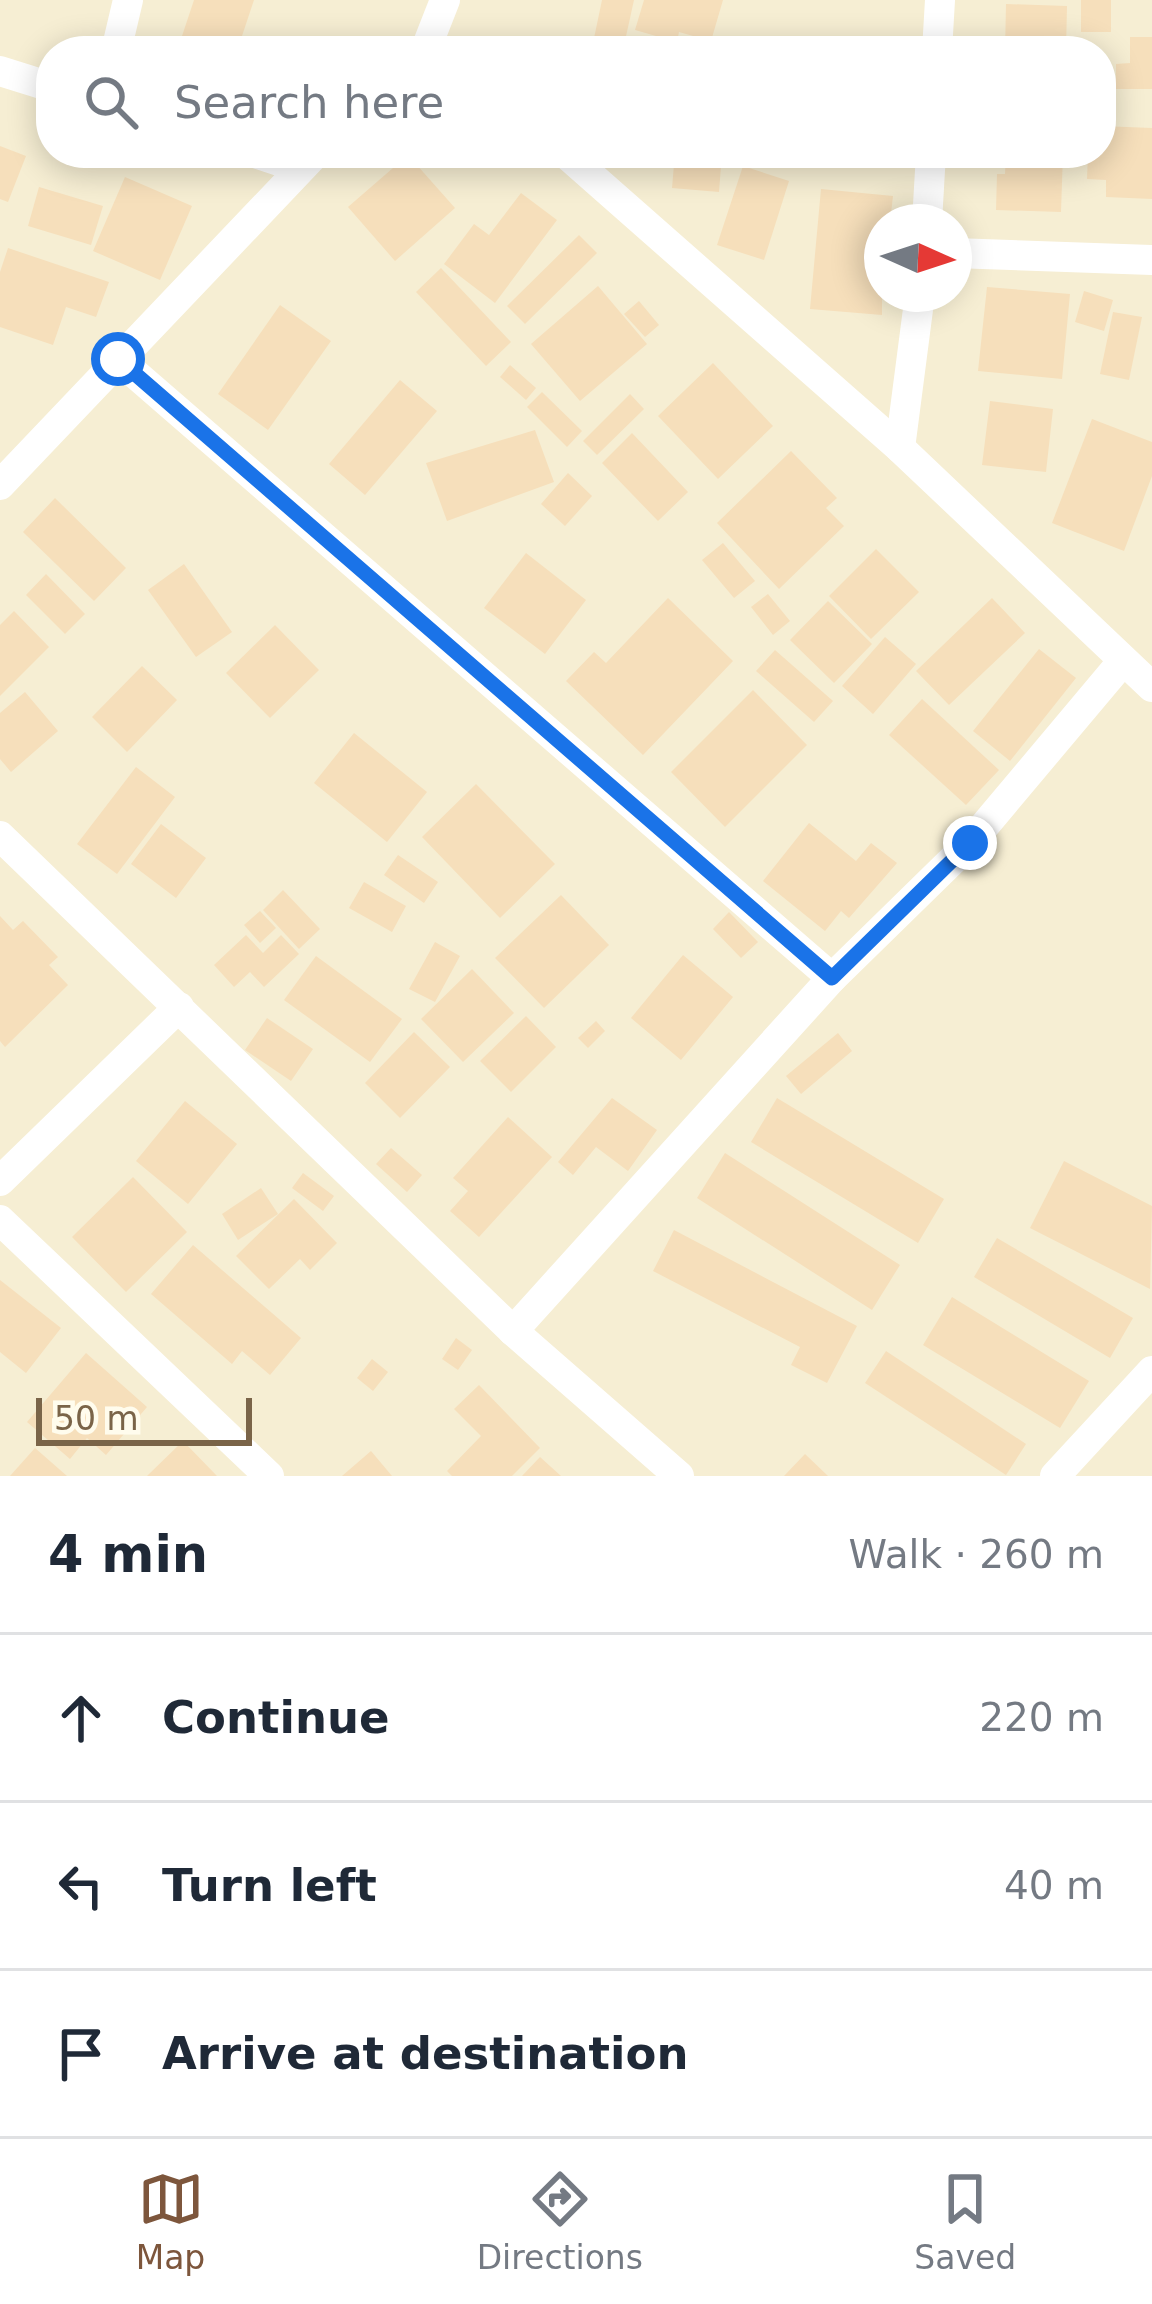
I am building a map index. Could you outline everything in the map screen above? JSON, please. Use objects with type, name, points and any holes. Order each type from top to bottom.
[{"type":"street","points":[[120,36],[128,0]]},
{"type":"street","points":[[438,36],[445,0]]},
{"type":"street","points":[[938,36],[940,0]]},
{"type":"street","points":[[0,70],[36,82]]},
{"type":"street","points":[[0,485],[299,168]]},
{"type":"street","points":[[582,168],[900,448],[1152,687]]},
{"type":"street","points":[[928,204],[930,168]]},
{"type":"street","points":[[972,255],[1152,260]]},
{"type":"street","points":[[900,448],[918,312]]},
{"type":"street","points":[[118,359],[832,978]]},
{"type":"street","points":[[513,1330],[832,978],[970,843],[1122,662]]},
{"type":"street","points":[[0,836],[513,1330],[679,1476]]},
{"type":"street","points":[[0,1181],[178,1007]]},
{"type":"street","points":[[0,1220],[269,1476]]},
{"type":"street","points":[[1055,1476],[1152,1371]]},
{"type":"shaded area","points":[[0,0],[1152,0],[1152,1476],[0,1476]]},
{"type":"building","points":[[194,0],[254,0],[242,36],[182,36]]},
{"type":"building","points":[[602,0],[634,0],[626,36],[594,36]]},
{"type":"building","points":[[644,0],[723,0],[712,36],[679,32],[678,36],[656,36],[635,30]]},
{"type":"building","points":[[1081,0],[1111,0],[1111,32],[1081,32]]},
{"type":"building","points":[[1006,4],[1067,6],[1066,36],[1005,36]]},
{"type":"building","points":[[1130,37],[1152,37],[1152,89],[1116,89],[1116,64],[1130,63]]},
{"type":"building","points":[[1116,127],[1152,128],[1152,199],[1106,197],[1106,180],[1087,179],[1087,168],[1116,168]]},
{"type":"building","points":[[0,146],[26,156],[8,202],[0,199]]},
{"type":"building","points":[[393,168],[420,168],[455,208],[395,261],[348,207]]},
{"type":"building","points":[[674,168],[721,168],[719,192],[672,188]]},
{"type":"building","points":[[742,168],[789,181],[764,260],[717,245]]},
{"type":"building","points":[[1005,168],[1062,168],[1061,212],[996,210],[997,174],[1005,174]]},
{"type":"building","points":[[125,177],[192,206],[160,280],[93,251]]},
{"type":"building","points":[[39,187],[103,206],[91,245],[28,226]]},
{"type":"building","points":[[821,189],[893,196],[892,204],[864,204],[864,312],[882,315],[810,309]]},
{"type":"building","points":[[521,193],[557,220],[495,303],[444,264],[474,224],[489,235]]},
{"type":"building","points":[[579,235],[597,253],[525,324],[507,306]]},
{"type":"building","points":[[8,248],[109,282],[96,317],[66,307],[53,345],[0,327],[0,272]]},
{"type":"building","points":[[441,268],[511,342],[486,366],[416,292]]},
{"type":"building","points":[[598,286],[647,344],[580,401],[531,344]]},
{"type":"building","points":[[987,287],[1070,294],[1062,379],[978,371]]},
{"type":"building","points":[[1084,291],[1113,300],[1104,331],[1075,322]]},
{"type":"building","points":[[639,301],[659,325],[645,337],[624,314]]},
{"type":"building","points":[[280,305],[331,341],[268,430],[218,394]]},
{"type":"building","points":[[1113,312],[1142,317],[1129,380],[1100,374]]},
{"type":"building","points":[[713,363],[773,426],[718,479],[658,416]]},
{"type":"building","points":[[510,365],[536,388],[526,400],[500,377]]},
{"type":"building","points":[[400,380],[437,411],[365,495],[329,464]]},
{"type":"building","points":[[542,392],[582,431],[567,447],[527,407]]},
{"type":"building","points":[[630,394],[644,409],[597,455],[583,441]]},
{"type":"building","points":[[990,401],[1053,409],[1046,472],[982,465]]},
{"type":"building","points":[[1092,419],[1152,442],[1152,476],[1124,551],[1052,523]]},
{"type":"building","points":[[535,430],[554,482],[447,521],[426,463]]},
{"type":"building","points":[[632,433],[688,492],[658,521],[602,463]]},
{"type":"building","points":[[791,451],[837,498],[826,508],[844,526],[779,589],[717,523]]},
{"type":"building","points":[[568,473],[592,496],[565,526],[541,504]]},
{"type":"building","points":[[55,498],[126,568],[94,601],[23,532]]},
{"type":"building","points":[[723,543],[755,581],[734,598],[702,560]]},
{"type":"building","points":[[876,549],[919,592],[871,639],[829,596]]},
{"type":"building","points":[[526,553],[586,600],[545,654],[484,608]]},
{"type":"building","points":[[184,564],[232,632],[196,657],[148,590]]},
{"type":"building","points":[[46,574],[85,614],[65,634],[26,595]]},
{"type":"building","points":[[768,594],[790,621],[773,635],[751,607]]},
{"type":"building","points":[[668,598],[733,661],[643,755],[566,681],[594,652],[606,663]]},
{"type":"building","points":[[992,598],[1025,633],[949,705],[916,671]]},
{"type":"building","points":[[828,601],[872,644],[834,683],[790,640]]},
{"type":"building","points":[[14,611],[49,647],[0,696],[0,625]]},
{"type":"building","points":[[275,625],[319,670],[270,718],[226,673]]},
{"type":"building","points":[[885,637],[916,664],[873,714],[842,686]]},
{"type":"building","points":[[1039,649],[1076,678],[1010,761],[973,731]]},
{"type":"building","points":[[775,650],[833,701],[814,722],[756,671]]},
{"type":"building","points":[[142,666],[177,700],[127,752],[92,717]]},
{"type":"building","points":[[753,690],[807,745],[725,827],[671,772]]},
{"type":"building","points":[[25,692],[58,731],[11,772],[0,759],[0,713]]},
{"type":"building","points":[[922,699],[999,770],[966,805],[889,735]]},
{"type":"building","points":[[354,733],[427,792],[387,842],[314,783]]},
{"type":"building","points":[[136,767],[175,797],[117,874],[77,844]]},
{"type":"building","points":[[476,784],[555,864],[500,918],[422,837]]},
{"type":"building","points":[[809,823],[856,861],[871,843],[897,863],[849,918],[841,911],[825,931],[763,881]]},
{"type":"building","points":[[161,824],[206,858],[176,898],[131,864]]},
{"type":"building","points":[[398,855],[438,882],[424,903],[384,875]]},
{"type":"building","points":[[364,882],[406,906],[392,932],[349,908]]},
{"type":"building","points":[[283,890],[320,929],[299,949],[263,910]]},
{"type":"building","points":[[561,895],[609,945],[544,1008],[495,958]]},
{"type":"building","points":[[260,911],[276,928],[260,943],[244,925]]},
{"type":"building","points":[[729,912],[758,942],[741,958],[713,929]]},
{"type":"building","points":[[0,916],[13,930],[23,921],[58,957],[49,965],[68,985],[5,1047],[0,1041]]},
{"type":"building","points":[[246,935],[263,953],[281,935],[299,954],[264,987],[250,972],[234,987],[214,965]]},
{"type":"building","points":[[435,942],[460,956],[435,1002],[409,989]]},
{"type":"building","points":[[683,955],[733,997],[681,1060],[631,1018]]},
{"type":"building","points":[[316,956],[402,1019],[370,1062],[284,1000]]},
{"type":"building","points":[[472,969],[514,1013],[463,1062],[421,1019]]},
{"type":"building","points":[[526,1016],[556,1047],[511,1092],[480,1061]]},
{"type":"building","points":[[267,1018],[313,1049],[291,1081],[245,1050]]},
{"type":"building","points":[[596,1021],[605,1031],[588,1048],[578,1038]]},
{"type":"building","points":[[414,1032],[450,1067],[400,1118],[365,1083]]},
{"type":"building","points":[[838,1033],[852,1051],[801,1094],[786,1076]]},
{"type":"building","points":[[612,1098],[657,1130],[628,1171],[596,1147],[573,1175],[558,1162]]},
{"type":"building","points":[[777,1098],[944,1199],[918,1243],[751,1142]]},
{"type":"building","points":[[185,1101],[237,1144],[188,1204],[136,1161]]},
{"type":"building","points":[[508,1117],[552,1157],[479,1237],[450,1211],[468,1191],[453,1178]]},
{"type":"building","points":[[391,1148],[422,1175],[407,1192],[376,1164]]},
{"type":"building","points":[[725,1153],[900,1265],[872,1310],[697,1198]]},
{"type":"building","points":[[1064,1161],[1152,1206],[1150,1289],[1030,1228]]},
{"type":"building","points":[[303,1173],[334,1196],[323,1211],[292,1188]]},
{"type":"building","points":[[133,1177],[187,1232],[126,1292],[72,1237]]},
{"type":"building","points":[[261,1188],[278,1214],[238,1240],[222,1214]]},
{"type":"building","points":[[294,1199],[337,1243],[310,1270],[300,1259],[269,1289],[236,1256]]},
{"type":"building","points":[[674,1230],[857,1326],[827,1383],[791,1365],[800,1347],[653,1271]]},
{"type":"building","points":[[997,1238],[1133,1318],[1110,1358],[974,1277]]},
{"type":"building","points":[[193,1245],[301,1338],[270,1375],[242,1351],[232,1364],[151,1294]]},
{"type":"building","points":[[0,1280],[61,1328],[26,1373],[0,1352]]},
{"type":"building","points":[[952,1297],[1089,1381],[1060,1428],[923,1345]]},
{"type":"building","points":[[456,1338],[472,1350],[458,1370],[442,1359]]},
{"type":"building","points":[[886,1351],[1026,1444],[1006,1475],[865,1383]]},
{"type":"building","points":[[86,1353],[147,1407],[106,1455],[87,1438],[70,1459],[27,1422]]},
{"type":"building","points":[[372,1359],[388,1372],[373,1391],[357,1378]]},
{"type":"building","points":[[479,1385],[540,1448],[512,1476],[452,1476],[447,1471],[481,1436],[454,1409]]},
{"type":"building","points":[[183,1441],[217,1476],[147,1476]]},
{"type":"building","points":[[35,1448],[67,1476],[10,1476]]},
{"type":"building","points":[[371,1451],[392,1476],[342,1476]]},
{"type":"building","points":[[805,1454],[828,1476],[784,1476]]},
{"type":"building","points":[[540,1457],[561,1476],[522,1476]]},
{"type":"route","points":[[118,359],[832,978],[970,843]]}]
